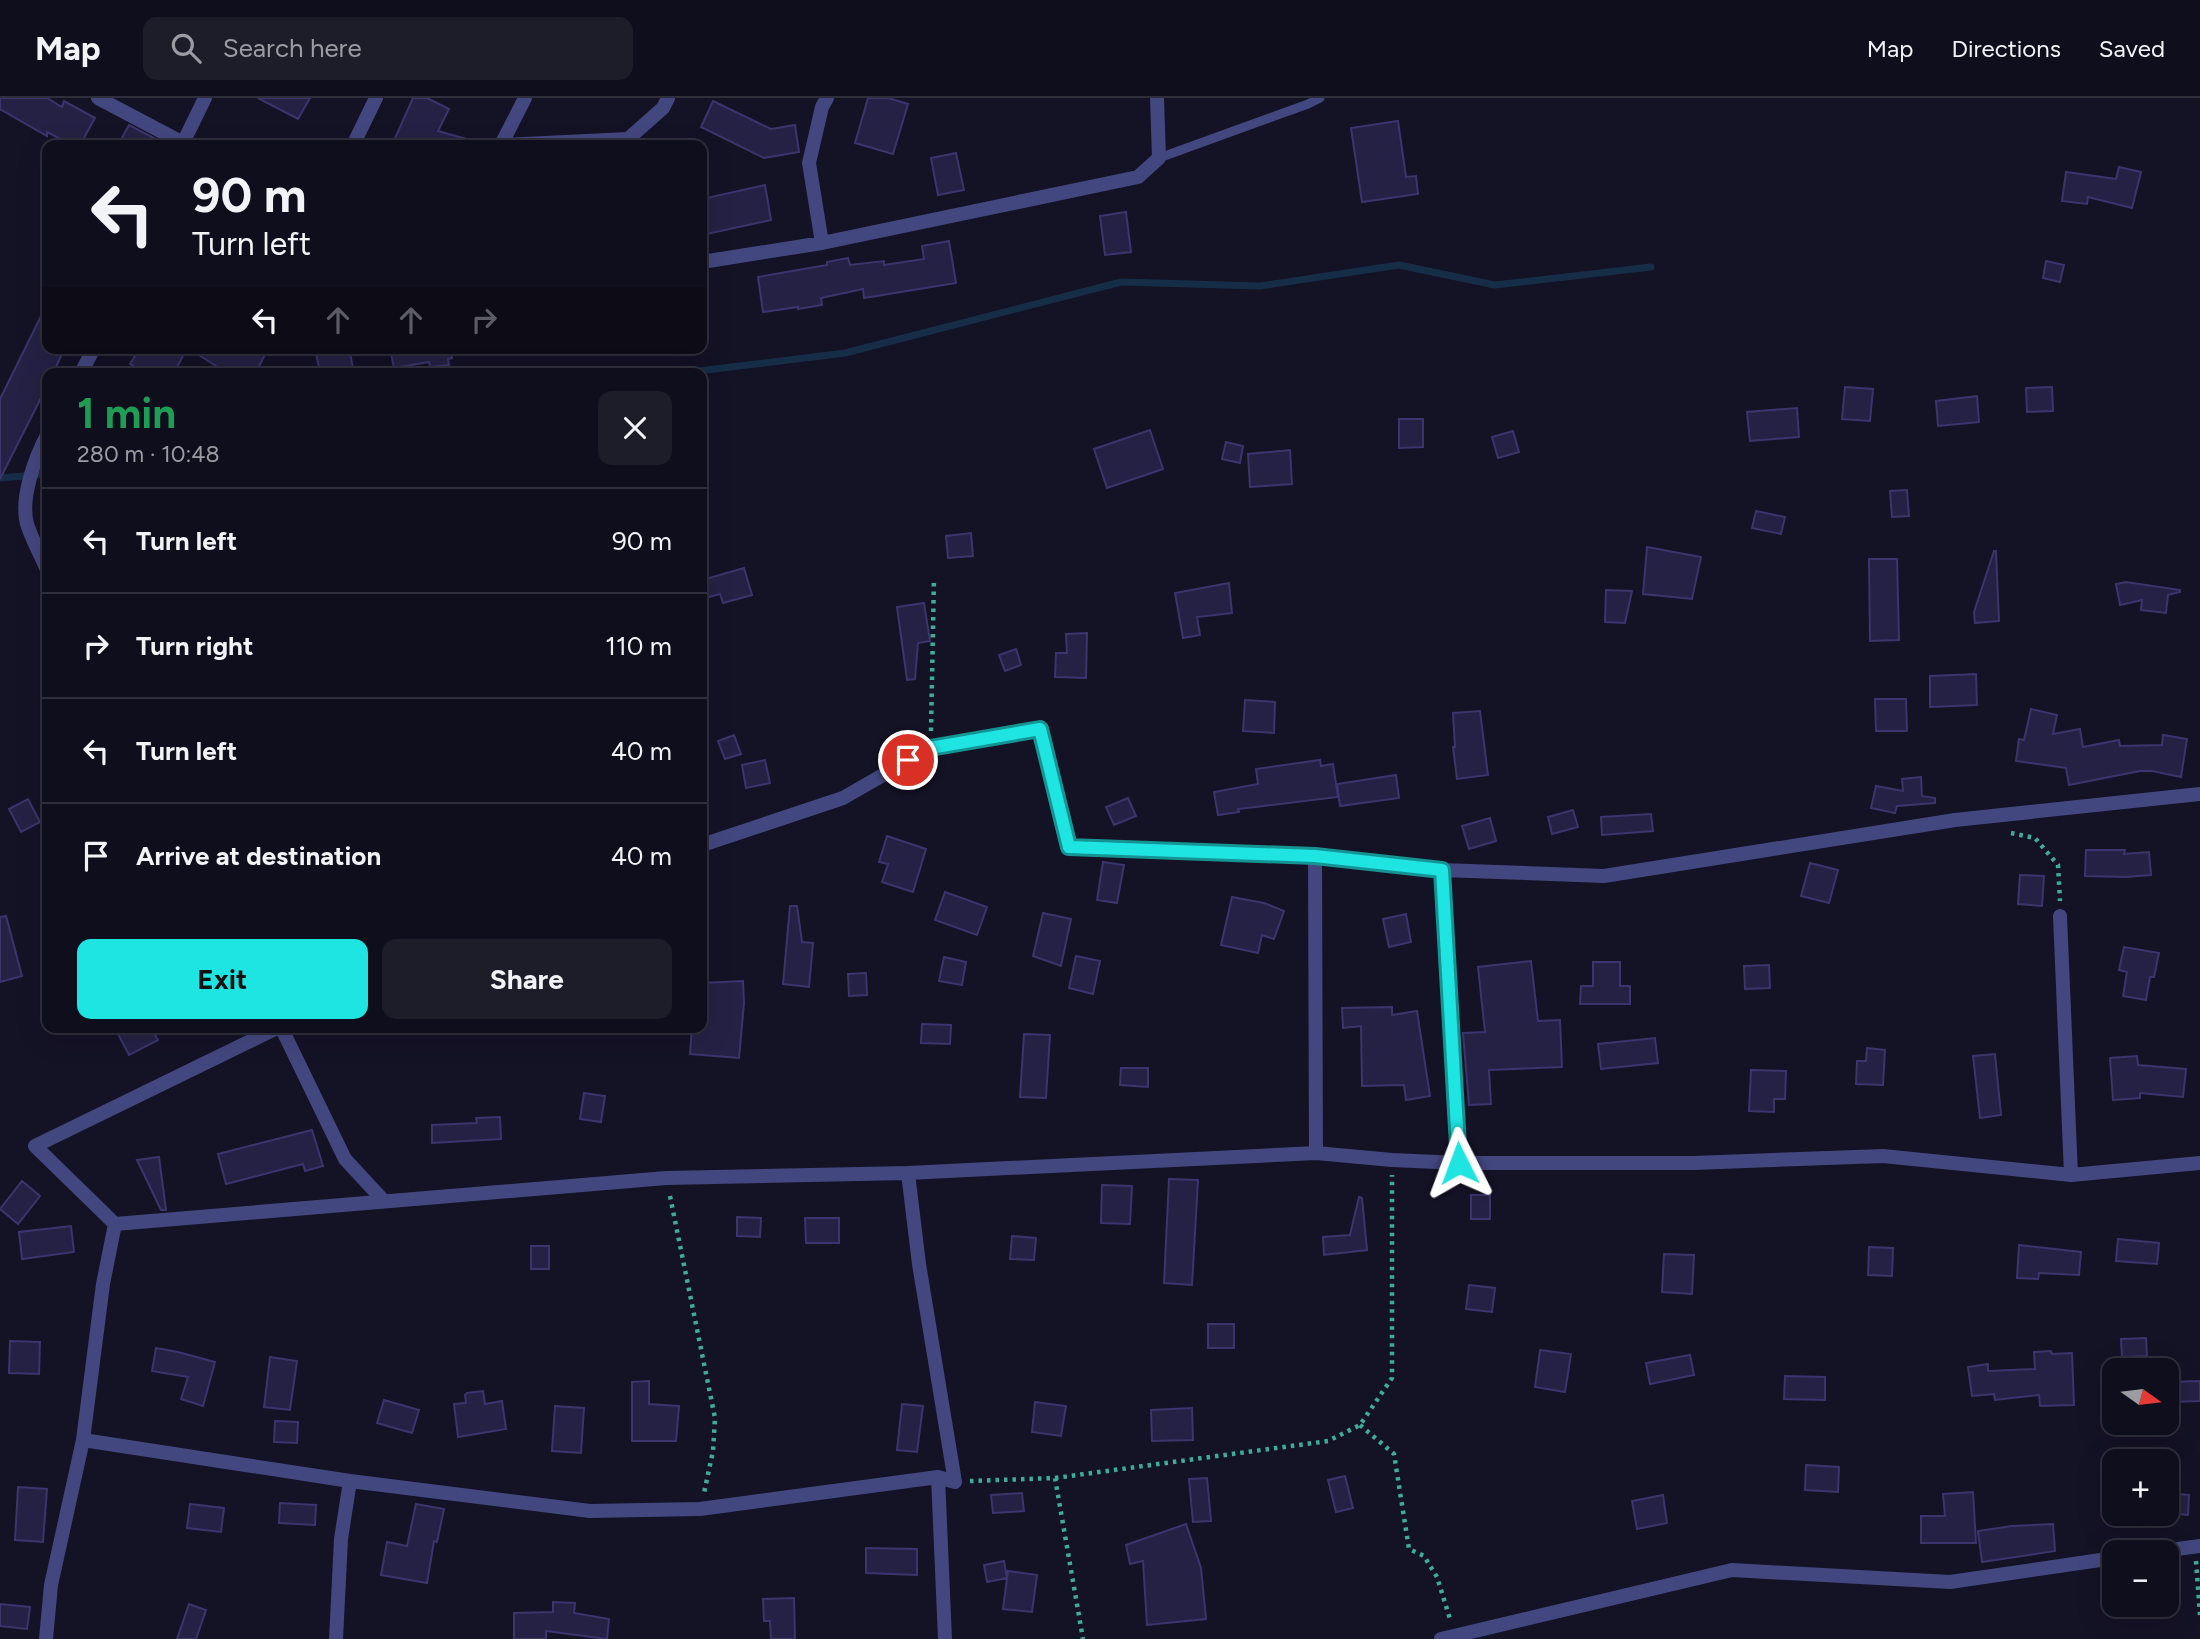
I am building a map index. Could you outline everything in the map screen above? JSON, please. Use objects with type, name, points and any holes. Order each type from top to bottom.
[{"type":"street","points":[[98,98],[175,140]]},
{"type":"street","points":[[184,140],[205,98]]},
{"type":"street","points":[[356,140],[376,98]]},
{"type":"street","points":[[504,140],[525,98]]},
{"type":"street","points":[[607,140],[628,139],[663,108],[668,98]]},
{"type":"street","points":[[822,243],[809,163],[822,107],[827,98]]},
{"type":"street","points":[[707,261],[822,243],[1138,177],[1159,159],[1157,98]]},
{"type":"street","points":[[42,445],[34,461],[27,493],[26,523],[42,559]]},
{"type":"street","points":[[707,843],[843,798],[930,748],[1040,729],[1069,847],[1315,856],[1442,870],[1604,876],[1955,820],[2200,794]]},
{"type":"street","points":[[1315,856],[1316,1153]]},
{"type":"street","points":[[1442,870],[1459,1163]]},
{"type":"street","points":[[2060,916],[2071,1175]]},
{"type":"street","points":[[268,1033],[35,1146],[115,1224],[666,1178],[908,1173],[1316,1153],[1459,1163],[1693,1163],[1883,1156],[2071,1175],[2200,1163]]},
{"type":"street","points":[[283,1033],[345,1159],[383,1200]]},
{"type":"street","points":[[83,1440],[350,1481],[590,1511],[701,1509],[938,1477],[955,1482],[919,1264],[908,1173]]},
{"type":"street","points":[[46,1639],[51,1585],[83,1440],[103,1284],[115,1224]]},
{"type":"street","points":[[938,1477],[945,1639]]},
{"type":"street","points":[[336,1639],[341,1539],[350,1481]]},
{"type":"street","points":[[2179,1549],[2197,1546]]},
{"type":"street","points":[[1449,1638],[1732,1570],[1950,1582],[2102,1560]]},
{"type":"lane","points":[[1159,159],[1320,98]]},
{"type":"path","points":[[930,748],[934,578]]},
{"type":"path","points":[[2009,832],[2035,838],[2058,865],[2060,916]]},
{"type":"path","points":[[955,1482],[1055,1478],[1328,1441],[1360,1425],[1392,1378],[1392,1160]]},
{"type":"path","points":[[666,1178],[715,1418],[713,1451],[701,1509]]},
{"type":"path","points":[[1360,1425],[1394,1454],[1409,1549],[1424,1556],[1437,1577],[1449,1638]]},
{"type":"path","points":[[1055,1478],[1083,1639]]},
{"type":"path","points":[[2197,1546],[2200,1615]]},
{"type":"building","points":[[0,98],[47,98],[62,107],[64,101],[95,118],[83,140],[62,140],[47,132],[47,136],[0,109]]},
{"type":"building","points":[[258,98],[310,98],[298,119]]},
{"type":"building","points":[[413,98],[427,98],[449,109],[438,131],[470,140],[394,140]]},
{"type":"building","points":[[868,98],[888,98],[908,104],[893,154],[855,143]]},
{"type":"building","points":[[713,101],[771,129],[795,125],[799,152],[764,158],[701,127]]},
{"type":"building","points":[[1398,121],[1406,177],[1416,176],[1418,194],[1362,202],[1351,128]]},
{"type":"building","points":[[129,125],[158,140],[121,140]]},
{"type":"building","points":[[956,153],[964,190],[938,195],[931,158]]},
{"type":"building","points":[[2119,167],[2141,172],[2132,208],[2088,197],[2087,204],[2062,201],[2066,172],[2116,179]]},
{"type":"building","points":[[765,185],[771,220],[707,234],[707,198]]},
{"type":"building","points":[[1126,212],[1131,252],[1105,255],[1100,216]]},
{"type":"building","points":[[949,241],[956,283],[864,298],[863,289],[821,298],[822,305],[763,312],[758,277],[827,265],[827,262],[848,258],[850,265],[884,261],[884,265],[924,259],[922,246]]},
{"type":"building","points":[[2046,261],[2064,265],[2060,282],[2043,278]]},
{"type":"building","points":[[42,314],[42,354],[62,354],[55,368],[42,368],[42,396],[0,479],[0,399]]},
{"type":"building","points":[[136,354],[184,354],[177,368],[137,368],[130,364]]},
{"type":"building","points":[[197,354],[265,354],[258,368],[219,368]]},
{"type":"building","points":[[316,354],[350,354],[353,368],[319,368]]},
{"type":"building","points":[[391,354],[452,354],[452,358],[448,359],[449,365],[430,367],[429,362],[394,368]]},
{"type":"building","points":[[1845,387],[1873,389],[1870,421],[1842,419]]},
{"type":"building","points":[[2052,387],[2053,411],[2027,412],[2026,388]]},
{"type":"building","points":[[1977,396],[1979,422],[1938,426],[1936,401]]},
{"type":"building","points":[[1797,408],[1799,437],[1750,441],[1747,412]]},
{"type":"building","points":[[1399,419],[1423,419],[1423,447],[1399,448]]},
{"type":"building","points":[[1150,430],[1163,469],[1107,488],[1094,449]]},
{"type":"building","points":[[1513,431],[1519,452],[1498,458],[1492,437]]},
{"type":"building","points":[[1226,442],[1243,446],[1240,463],[1222,459]]},
{"type":"building","points":[[1290,450],[1292,484],[1250,487],[1248,454]]},
{"type":"building","points":[[1907,490],[1909,516],[1892,517],[1890,491]]},
{"type":"building","points":[[1756,511],[1785,517],[1781,534],[1752,528]]},
{"type":"building","points":[[971,533],[973,556],[948,558],[946,536]]},
{"type":"building","points":[[1647,547],[1701,557],[1692,599],[1643,594]]},
{"type":"building","points":[[1994,551],[1999,621],[1975,623],[1974,612]]},
{"type":"building","points":[[1869,559],[1897,559],[1899,640],[1870,641]]},
{"type":"building","points":[[744,568],[752,595],[723,603],[720,594],[707,598],[707,579]]},
{"type":"building","points":[[2126,582],[2180,592],[2168,595],[2166,613],[2141,610],[2142,600],[2120,605],[2116,584]]},
{"type":"building","points":[[1229,583],[1232,613],[1197,617],[1200,635],[1183,638],[1175,593]]},
{"type":"building","points":[[1606,590],[1632,591],[1625,623],[1605,622]]},
{"type":"building","points":[[924,603],[930,641],[918,643],[915,679],[907,680],[897,607]]},
{"type":"building","points":[[1087,633],[1086,678],[1055,677],[1056,653],[1067,653],[1066,634]]},
{"type":"building","points":[[1016,649],[1021,665],[1005,671],[999,655]]},
{"type":"building","points":[[1976,674],[1977,705],[1930,707],[1930,676]]},
{"type":"building","points":[[1875,699],[1906,699],[1907,731],[1876,731]]},
{"type":"building","points":[[1245,700],[1275,702],[1274,733],[1243,731]]},
{"type":"building","points":[[2031,709],[2057,715],[2053,734],[2080,729],[2083,747],[2119,740],[2120,746],[2162,745],[2163,735],[2187,739],[2181,777],[2140,771],[2069,785],[2066,768],[2016,761],[2019,739],[2024,740]]},
{"type":"building","points":[[1480,711],[1488,775],[1457,779],[1453,713]]},
{"type":"building","points":[[734,735],[741,754],[725,759],[718,741]]},
{"type":"building","points":[[765,760],[770,783],[746,788],[742,765]]},
{"type":"building","points":[[1320,760],[1321,766],[1333,764],[1338,797],[1238,809],[1239,812],[1218,815],[1214,792],[1258,784],[1256,769]]},
{"type":"building","points":[[1396,775],[1399,798],[1340,806],[1337,784]]},
{"type":"building","points":[[1921,777],[1922,796],[1935,798],[1935,803],[1897,806],[1895,813],[1871,808],[1876,786],[1903,791],[1902,779]]},
{"type":"building","points":[[1128,798],[1136,816],[1114,825],[1106,807]]},
{"type":"building","points":[[28,799],[40,822],[21,832],[9,809]]},
{"type":"building","points":[[1573,810],[1578,827],[1552,834],[1548,817]]},
{"type":"building","points":[[1651,814],[1653,831],[1602,835],[1601,817]]},
{"type":"building","points":[[1490,818],[1496,841],[1469,849],[1462,826]]},
{"type":"building","points":[[887,836],[926,849],[913,892],[882,882],[888,864],[879,862]]},
{"type":"building","points":[[2086,850],[2125,850],[2124,854],[2149,852],[2151,875],[2085,876]]},
{"type":"building","points":[[1103,862],[1124,865],[1117,903],[1097,900]]},
{"type":"building","points":[[1810,863],[1838,870],[1829,903],[1801,896]]},
{"type":"building","points":[[2020,875],[2044,876],[2042,906],[2018,904]]},
{"type":"building","points":[[945,892],[987,907],[977,935],[935,920]]},
{"type":"building","points":[[1232,897],[1264,903],[1284,911],[1274,939],[1262,935],[1258,953],[1221,945]]},
{"type":"building","points":[[790,906],[797,906],[802,942],[813,943],[809,987],[783,984]]},
{"type":"building","points":[[1043,913],[1071,919],[1061,966],[1033,956]]},
{"type":"building","points":[[1406,914],[1411,942],[1389,947],[1383,919]]},
{"type":"building","points":[[6,916],[22,976],[0,982],[0,917]]},
{"type":"building","points":[[2124,947],[2159,953],[2154,977],[2150,977],[2146,1000],[2123,996],[2127,972],[2119,970]]},
{"type":"building","points":[[1076,956],[1100,961],[1093,994],[1069,988]]},
{"type":"building","points":[[944,957],[966,962],[962,985],[939,981]]},
{"type":"building","points":[[1531,961],[1538,1021],[1560,1020],[1562,1067],[1489,1070],[1491,1104],[1469,1105],[1463,1033],[1485,1032],[1478,967]]},
{"type":"building","points":[[1593,962],[1620,962],[1620,986],[1630,986],[1630,1004],[1580,1004],[1581,986],[1593,986]]},
{"type":"building","points":[[1769,965],[1770,988],[1745,989],[1744,966]]},
{"type":"building","points":[[866,973],[867,995],[849,996],[848,974]]},
{"type":"building","points":[[743,981],[744,1003],[739,1058],[690,1054],[692,1033],[707,1033],[707,983]]},
{"type":"building","points":[[1392,1007],[1392,1015],[1417,1011],[1430,1096],[1406,1100],[1404,1085],[1362,1086],[1361,1026],[1343,1028],[1342,1008]]},
{"type":"building","points":[[922,1024],[951,1025],[950,1044],[921,1043]]},
{"type":"building","points":[[154,1033],[158,1040],[129,1055],[118,1034]]},
{"type":"building","points":[[1024,1034],[1050,1035],[1046,1098],[1020,1097]]},
{"type":"building","points":[[1655,1038],[1658,1063],[1601,1069],[1598,1044]]},
{"type":"building","points":[[1867,1048],[1885,1050],[1883,1085],[1856,1084],[1857,1061],[1866,1061]]},
{"type":"building","points":[[1995,1054],[2001,1115],[1980,1118],[1973,1056]]},
{"type":"building","points":[[2137,1056],[2138,1065],[2186,1069],[2183,1097],[2140,1093],[2140,1098],[2113,1100],[2110,1058]]},
{"type":"building","points":[[1121,1068],[1148,1068],[1148,1087],[1120,1085]]},
{"type":"building","points":[[1751,1070],[1786,1071],[1785,1099],[1774,1099],[1774,1112],[1749,1111]]},
{"type":"building","points":[[584,1093],[605,1096],[601,1122],[580,1119]]},
{"type":"building","points":[[500,1117],[501,1139],[432,1143],[432,1125],[477,1123],[476,1118]]},
{"type":"building","points":[[312,1130],[323,1166],[305,1171],[303,1164],[226,1184],[218,1154]]},
{"type":"building","points":[[159,1157],[166,1210],[161,1210],[137,1160]]},
{"type":"building","points":[[1169,1179],[1198,1180],[1192,1285],[1164,1283]]},
{"type":"building","points":[[22,1181],[40,1196],[18,1224],[0,1209]]},
{"type":"building","points":[[1102,1185],[1132,1186],[1130,1224],[1101,1223]]},
{"type":"building","points":[[1471,1195],[1490,1195],[1490,1219],[1471,1219]]},
{"type":"building","points":[[1359,1197],[1362,1198],[1367,1250],[1324,1255],[1323,1237],[1350,1235]]},
{"type":"building","points":[[737,1217],[761,1218],[760,1237],[737,1236]]},
{"type":"building","points":[[805,1218],[839,1218],[839,1243],[806,1243]]},
{"type":"building","points":[[71,1226],[74,1252],[22,1259],[19,1232]]},
{"type":"building","points":[[1012,1236],[1036,1238],[1034,1260],[1010,1259]]},
{"type":"building","points":[[2118,1239],[2159,1243],[2157,1264],[2116,1261]]},
{"type":"building","points":[[2019,1245],[2081,1252],[2079,1275],[2039,1273],[2038,1279],[2017,1278]]},
{"type":"building","points":[[531,1246],[549,1246],[549,1269],[531,1269]]},
{"type":"building","points":[[1869,1247],[1893,1248],[1892,1276],[1868,1275]]},
{"type":"building","points":[[1664,1254],[1694,1255],[1692,1294],[1662,1292]]},
{"type":"building","points":[[1469,1285],[1495,1288],[1492,1312],[1466,1309]]},
{"type":"building","points":[[1208,1324],[1234,1324],[1234,1348],[1208,1348]]},
{"type":"building","points":[[2146,1338],[2147,1356],[2122,1357],[2121,1339]]},
{"type":"building","points":[[10,1341],[40,1342],[39,1374],[9,1373]]},
{"type":"building","points":[[156,1348],[215,1362],[203,1406],[181,1399],[188,1377],[152,1371]]},
{"type":"building","points":[[1540,1350],[1571,1354],[1565,1392],[1535,1387]]},
{"type":"building","points":[[2051,1351],[2052,1354],[2072,1353],[2074,1405],[2040,1406],[2039,1395],[1995,1400],[1994,1394],[1972,1396],[1968,1367],[1988,1364],[1988,1371],[2035,1369],[2034,1352]]},
{"type":"building","points":[[1690,1355],[1694,1375],[1650,1384],[1646,1363]]},
{"type":"building","points":[[270,1357],[297,1361],[290,1410],[264,1407]]},
{"type":"building","points":[[1785,1376],[1825,1377],[1825,1400],[1784,1399]]},
{"type":"building","points":[[649,1381],[649,1404],[679,1406],[676,1441],[632,1441],[632,1382]]},
{"type":"building","points":[[2200,1381],[2200,1401],[2179,1402],[2179,1382]]},
{"type":"building","points":[[483,1391],[485,1404],[502,1401],[506,1429],[458,1437],[454,1404],[466,1403],[467,1393]]},
{"type":"building","points":[[384,1400],[419,1410],[412,1433],[377,1423]]},
{"type":"building","points":[[1035,1402],[1066,1406],[1061,1436],[1032,1432]]},
{"type":"building","points":[[902,1404],[923,1406],[917,1452],[897,1450]]},
{"type":"building","points":[[555,1406],[584,1408],[581,1453],[552,1451]]},
{"type":"building","points":[[1192,1408],[1193,1440],[1152,1441],[1151,1410]]},
{"type":"building","points":[[275,1421],[298,1422],[297,1443],[274,1442]]},
{"type":"building","points":[[1806,1465],[1839,1467],[1838,1492],[1805,1490]]},
{"type":"building","points":[[1345,1476],[1353,1508],[1336,1512],[1328,1480]]},
{"type":"building","points":[[1207,1478],[1211,1521],[1193,1522],[1189,1479]]},
{"type":"building","points":[[18,1487],[47,1489],[43,1542],[15,1540]]},
{"type":"building","points":[[1973,1492],[1976,1543],[1921,1543],[1921,1516],[1945,1516],[1943,1494]]},
{"type":"building","points":[[1022,1493],[1024,1511],[993,1513],[991,1495]]},
{"type":"building","points":[[2179,1494],[2189,1495],[2188,1515],[2179,1514]]},
{"type":"building","points":[[1663,1495],[1667,1523],[1637,1529],[1632,1501]]},
{"type":"building","points":[[280,1503],[316,1505],[315,1525],[279,1523]]},
{"type":"building","points":[[190,1504],[224,1508],[221,1532],[187,1528]]},
{"type":"building","points":[[416,1504],[444,1509],[437,1542],[434,1541],[427,1583],[381,1575],[387,1542],[407,1546]]},
{"type":"building","points":[[1186,1524],[1201,1568],[1206,1619],[1147,1625],[1143,1561],[1130,1564],[1126,1545]]},
{"type":"building","points":[[2053,1524],[2055,1551],[1982,1562],[1978,1531]]},
{"type":"building","points":[[866,1548],[917,1549],[917,1575],[866,1573]]},
{"type":"building","points":[[1004,1561],[1007,1578],[987,1582],[984,1565]]},
{"type":"building","points":[[1008,1571],[1037,1575],[1032,1612],[1003,1609]]},
{"type":"building","points":[[794,1598],[795,1639],[771,1639],[770,1621],[764,1621],[763,1599]]},
{"type":"building","points":[[553,1602],[575,1603],[574,1613],[609,1619],[607,1639],[546,1631],[546,1639],[514,1639],[514,1613],[553,1612]]},
{"type":"building","points":[[0,1604],[30,1607],[27,1629],[0,1626]]},
{"type":"building","points":[[189,1604],[206,1610],[196,1639],[177,1639]]},
{"type":"waterway","points":[[707,370],[845,353],[1121,282],[1260,286],[1399,265],[1495,285],[1651,267]]},
{"type":"waterway","points":[[0,478],[42,474]]},
{"type":"route","points":[[908,760],[930,748],[1040,729],[1069,847],[1315,856],[1442,870],[1459,1163]]}]
